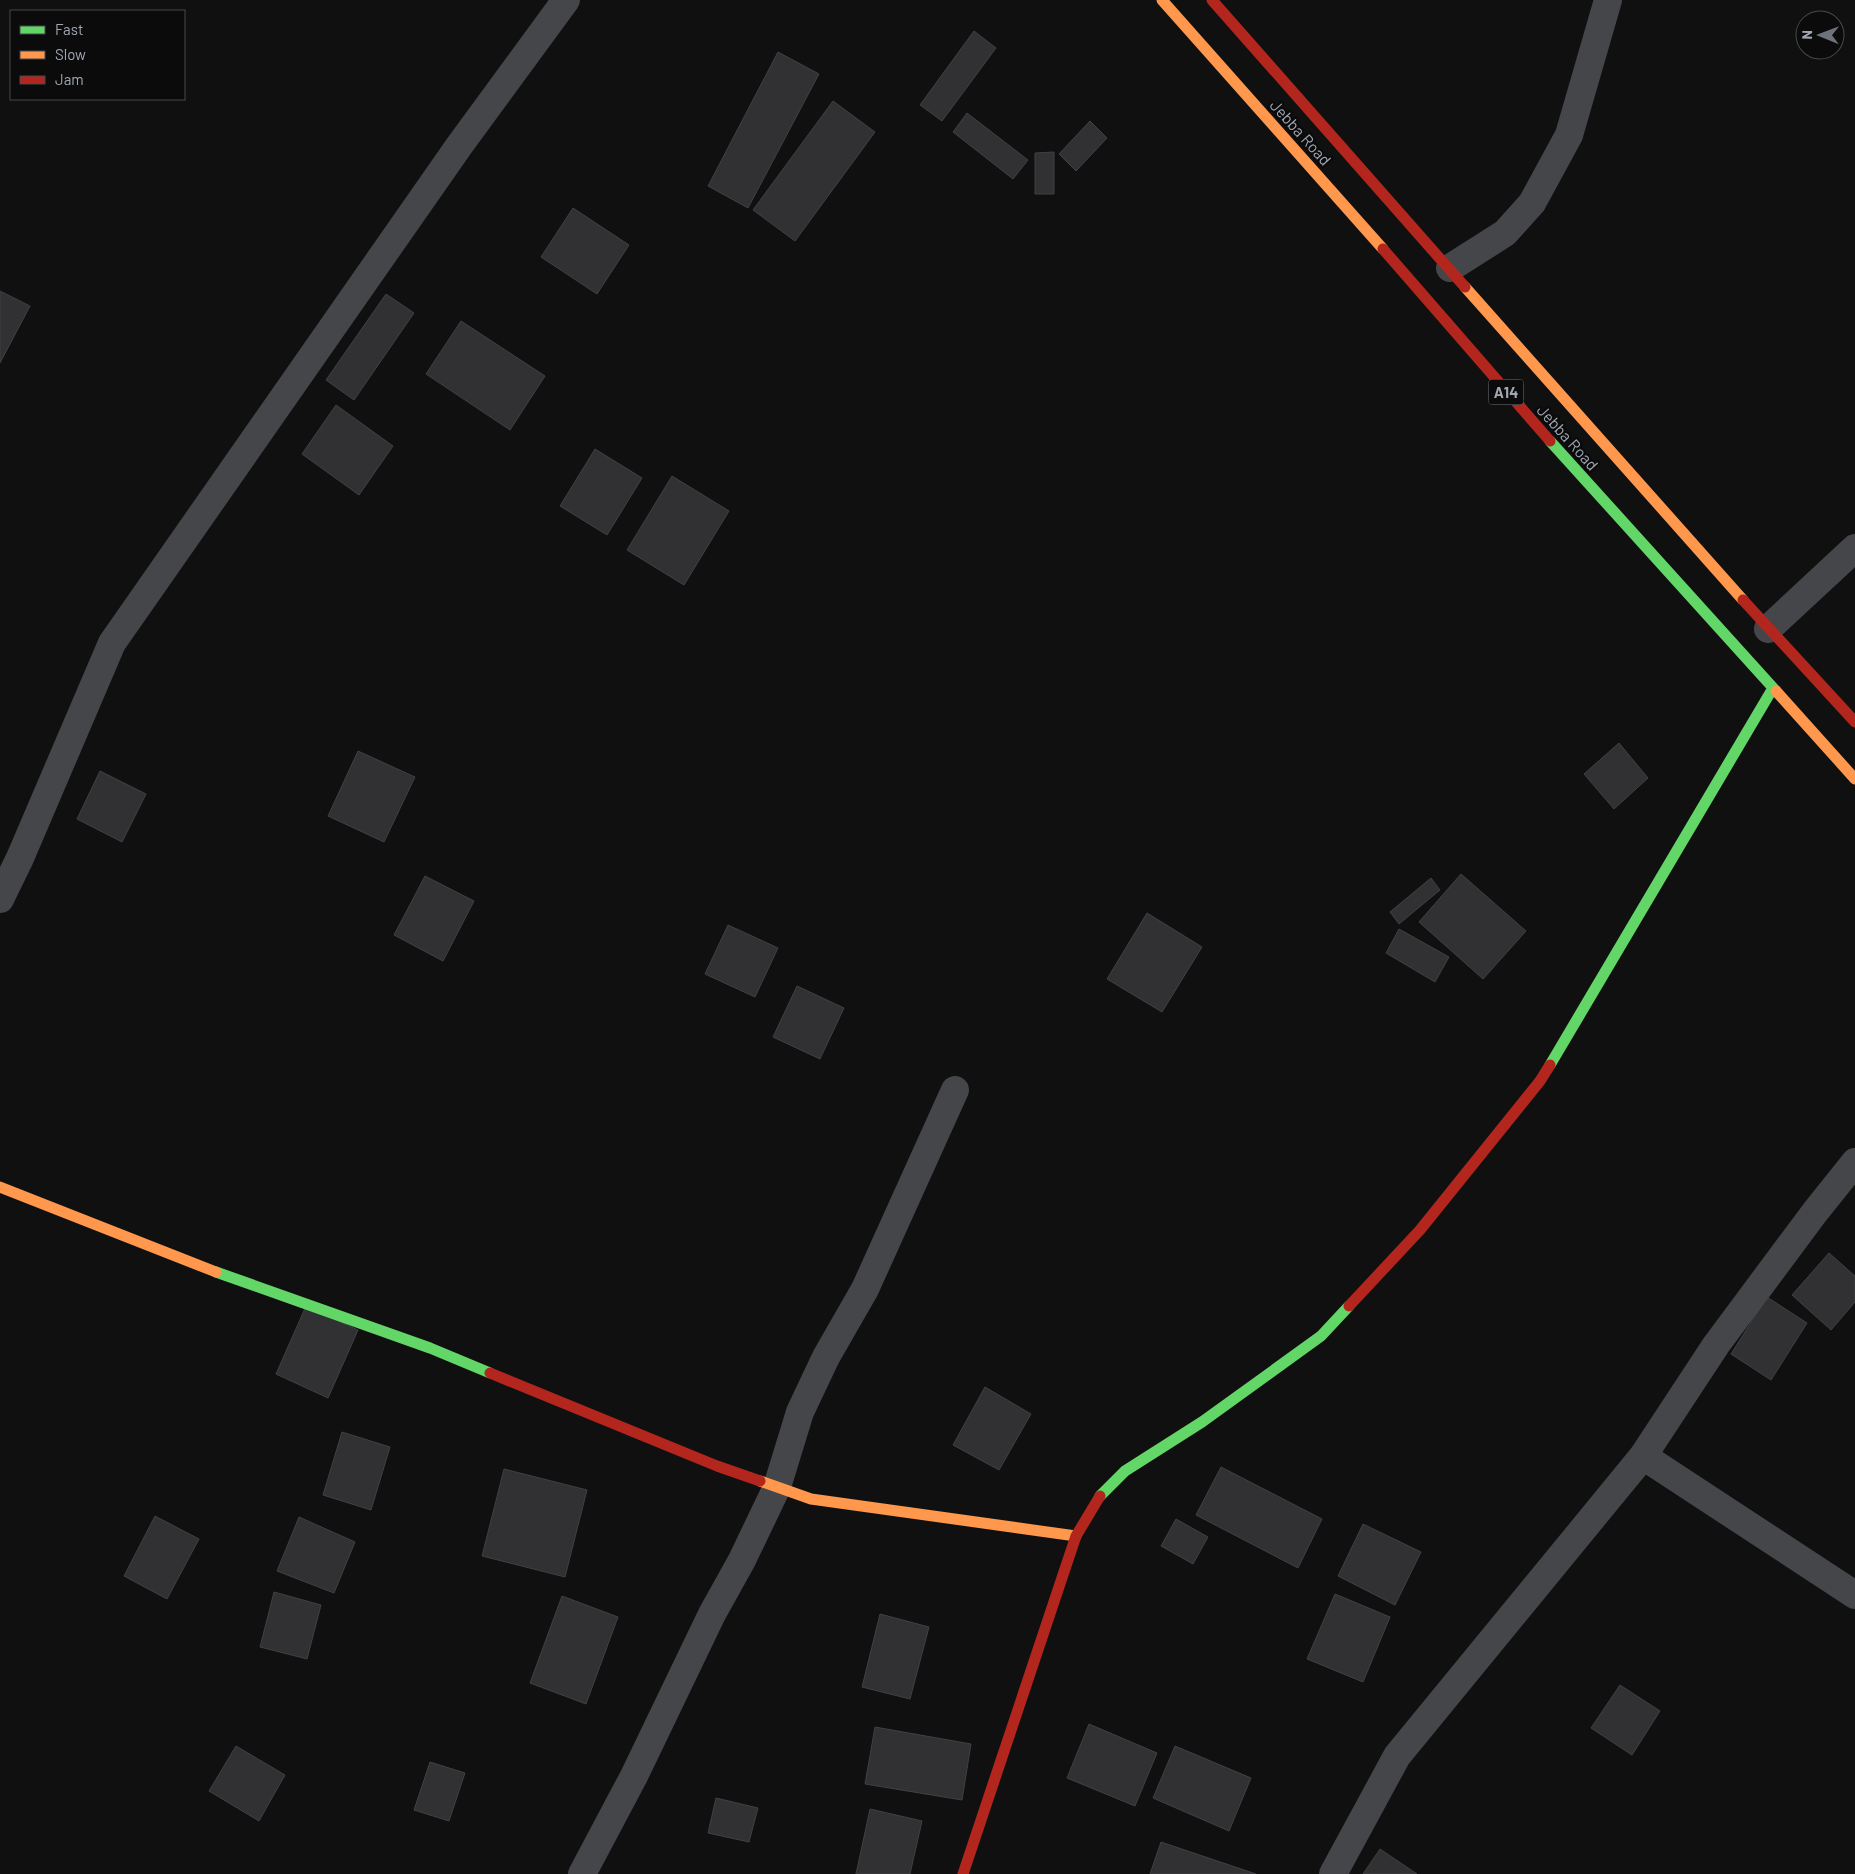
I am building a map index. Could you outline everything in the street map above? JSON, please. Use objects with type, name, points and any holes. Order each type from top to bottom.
[{"type":"main road","name":"Jebba Road","points":[[1162,0],[1391,258],[1484,367],[1855,779]]},
{"type":"main road","name":"Jebba Road","points":[[1212,0],[1768,629],[1855,722]]},
{"type":"main road","points":[[963,1874],[1076,1536],[1097,1499],[1125,1471],[1202,1422],[1322,1336],[1420,1230],[1540,1080],[1773,688]]},
{"type":"main road","points":[[0,1187],[245,1283],[430,1348],[717,1466],[811,1499],[1076,1536]]},
{"type":"street","points":[[0,899],[20,858],[112,643],[459,146],[566,0]]},
{"type":"street","points":[[1450,268],[1505,233],[1520,219],[1532,203],[1569,135],[1608,0]]},
{"type":"street","points":[[1768,629],[1855,548]]},
{"type":"street","points":[[582,1874],[634,1776],[712,1614],[742,1560],[777,1487],[800,1412],[826,1357],[869,1281],[956,1090]]},
{"type":"street","points":[[1333,1874],[1397,1756],[1643,1456],[1716,1345],[1815,1212],[1855,1162]]},
{"type":"street","points":[[1643,1456],[1855,1595]]},
{"type":"building","points":[[974,31],[996,48],[942,121],[920,105]]},
{"type":"building","points":[[778,52],[819,74],[748,208],[708,186]]},
{"type":"building","points":[[833,101],[875,132],[795,241],[753,210]]},
{"type":"building","points":[[967,113],[1028,160],[1013,179],[953,132]]},
{"type":"building","points":[[1090,121],[1107,138],[1076,171],[1059,154]]},
{"type":"building","points":[[1054,152],[1054,194],[1035,194],[1035,153]]},
{"type":"building","points":[[573,208],[629,245],[597,294],[541,257]]},
{"type":"building","points":[[0,291],[30,306],[0,363]]},
{"type":"building","points":[[386,294],[414,313],[354,400],[326,380]]},
{"type":"building","points":[[461,321],[545,376],[510,430],[426,374]]},
{"type":"building","points":[[336,405],[393,446],[359,495],[302,454]]},
{"type":"building","points":[[595,449],[642,478],[607,535],[560,506]]},
{"type":"building","points":[[672,476],[729,511],[684,585],[627,550]]},
{"type":"building","points":[[1619,743],[1648,778],[1614,809],[1584,774]]},
{"type":"building","points":[[358,751],[415,777],[384,842],[328,816]]},
{"type":"building","points":[[100,771],[146,794],[122,842],[77,819]]},
{"type":"building","points":[[1461,874],[1526,931],[1483,979],[1419,922]]},
{"type":"building","points":[[425,876],[474,901],[443,961],[394,935]]},
{"type":"building","points":[[1431,878],[1440,890],[1399,924],[1390,912]]},
{"type":"building","points":[[1147,913],[1202,947],[1162,1012],[1107,979]]},
{"type":"building","points":[[728,925],[778,948],[755,997],[705,974]]},
{"type":"building","points":[[1399,929],[1449,957],[1435,982],[1386,953]]},
{"type":"building","points":[[797,986],[844,1008],[820,1059],[773,1037]]},
{"type":"building","points":[[1829,1253],[1855,1276],[1855,1302],[1831,1330],[1792,1295]]},
{"type":"building","points":[[1767,1297],[1807,1323],[1771,1380],[1731,1354]]},
{"type":"building","points":[[306,1306],[358,1330],[328,1398],[276,1374]]},
{"type":"building","points":[[985,1387],[1031,1414],[999,1470],[953,1445]]},
{"type":"building","points":[[342,1432],[390,1447],[371,1510],[323,1495]]},
{"type":"building","points":[[1221,1467],[1322,1519],[1298,1568],[1196,1515]]},
{"type":"building","points":[[504,1469],[587,1490],[565,1577],[482,1556]]},
{"type":"building","points":[[155,1516],[199,1539],[167,1599],[124,1576]]},
{"type":"building","points":[[299,1517],[355,1542],[334,1593],[277,1571]]},
{"type":"building","points":[[1176,1519],[1208,1537],[1193,1564],[1161,1546]]},
{"type":"building","points":[[1363,1524],[1421,1552],[1395,1605],[1338,1576]]},
{"type":"building","points":[[274,1592],[321,1605],[307,1659],[260,1647]]},
{"type":"building","points":[[1335,1594],[1390,1617],[1363,1682],[1307,1659]]},
{"type":"building","points":[[562,1596],[618,1617],[586,1704],[530,1683]]},
{"type":"building","points":[[880,1614],[929,1627],[910,1699],[862,1687]]},
{"type":"building","points":[[1620,1685],[1660,1711],[1632,1755],[1591,1728]]},
{"type":"building","points":[[1089,1724],[1157,1753],[1135,1806],[1067,1778]]},
{"type":"building","points":[[875,1727],[971,1744],[962,1800],[865,1784]]},
{"type":"building","points":[[236,1746],[285,1775],[259,1821],[209,1791]]},
{"type":"building","points":[[1175,1746],[1251,1778],[1229,1831],[1153,1798]]},
{"type":"building","points":[[430,1762],[465,1773],[449,1821],[414,1810]]},
{"type":"building","points":[[716,1798],[758,1808],[749,1842],[708,1833]]},
{"type":"building","points":[[870,1809],[922,1821],[910,1874],[856,1874]]},
{"type":"building","points":[[1161,1842],[1256,1874],[1150,1874]]},
{"type":"building","points":[[1380,1849],[1417,1874],[1363,1874]]},
{"type":"traffic: fast","points":[[1550,441],[1776,691]]},
{"type":"traffic: fast","points":[[1550,1065],[1773,688]]},
{"type":"traffic: fast","points":[[216,1272],[430,1348],[490,1373]]},
{"type":"traffic: fast","points":[[1100,1496],[1125,1471],[1202,1422],[1321,1336],[1349,1306]]},
{"type":"traffic: slow","points":[[1162,0],[1383,249]]},
{"type":"traffic: slow","points":[[1465,287],[1743,600]]},
{"type":"traffic: slow","points":[[1776,691],[1855,779]]},
{"type":"traffic: slow","points":[[0,1187],[216,1272]]},
{"type":"traffic: slow","points":[[760,1481],[811,1499],[1076,1536]]},
{"type":"traffic: jam","points":[[1212,0],[1465,287]]},
{"type":"traffic: jam","points":[[1383,249],[1550,441]]},
{"type":"traffic: jam","points":[[1743,600],[1855,722]]},
{"type":"traffic: jam","points":[[1349,1306],[1420,1230],[1540,1081],[1550,1065]]},
{"type":"traffic: jam","points":[[490,1373],[717,1466],[760,1481]]},
{"type":"traffic: jam","points":[[963,1874],[1076,1536],[1100,1496]]}]
